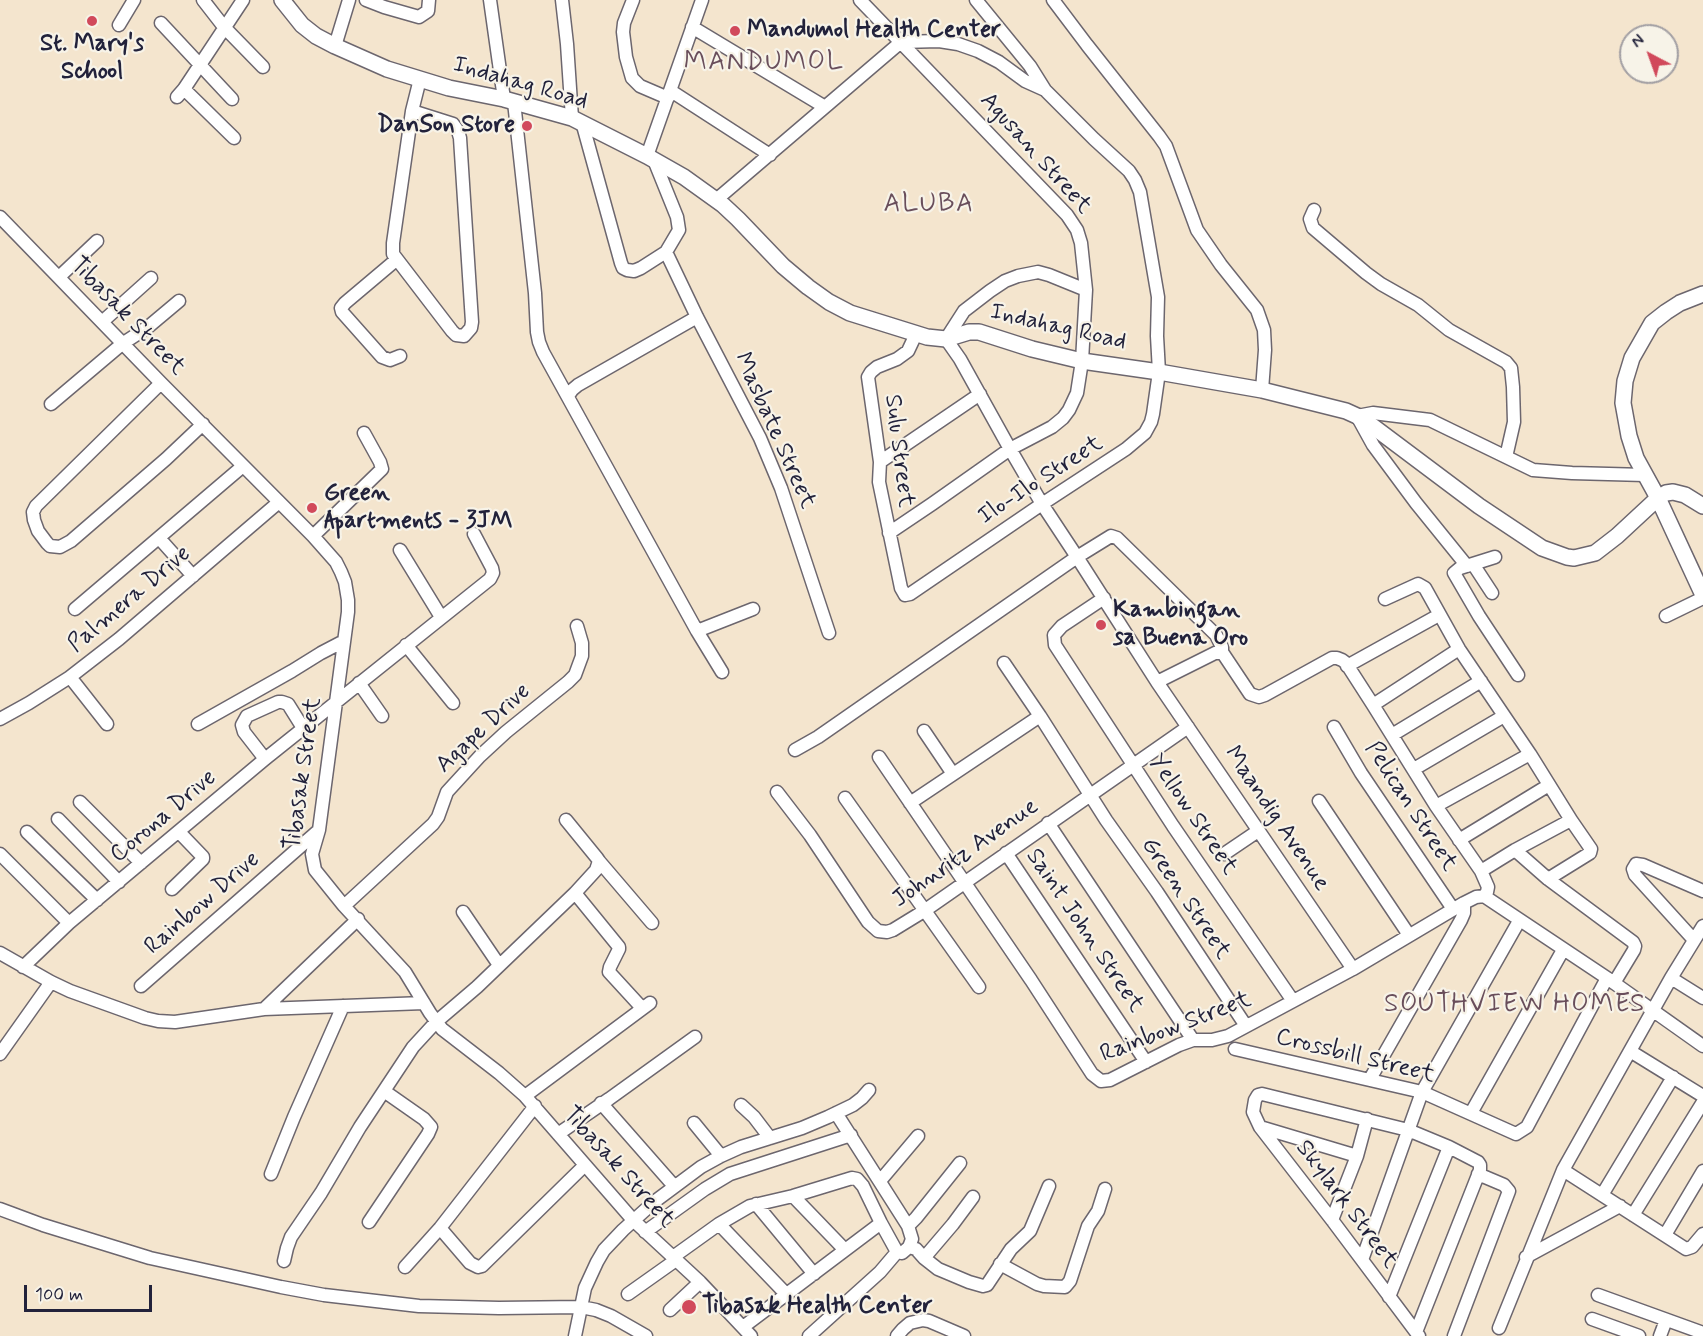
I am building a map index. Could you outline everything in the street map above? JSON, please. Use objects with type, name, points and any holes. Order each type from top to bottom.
[{"type":"main road","name":"Indahag Road","points":[[282,0],[302,25],[316,36],[387,69],[449,88],[509,101],[577,120],[651,158],[684,177],[716,200],[738,219],[783,266],[829,302],[850,313],[916,334],[946,339],[969,332],[979,332],[1032,350],[1082,362],[1159,372],[1262,390],[1346,411],[1357,416],[1542,548],[1567,557],[1584,557],[1595,553],[1658,498]]},
{"type":"main road","points":[[1703,294],[1680,303],[1652,323],[1632,358],[1625,381],[1623,403],[1636,458],[1658,498],[1703,597]]},
{"type":"main road","points":[[1658,498],[1666,493],[1679,493],[1703,506]]},
{"type":"street","points":[[119,25],[134,0]]},
{"type":"street","points":[[203,0],[224,27],[263,67]]},
{"type":"street","points":[[234,138],[181,93],[243,0]]},
{"type":"street","points":[[335,46],[349,0]]},
{"type":"street","points":[[366,0],[419,17],[429,11],[429,0]]},
{"type":"street","points":[[490,0],[509,101],[535,293],[537,332],[543,352],[697,631],[722,672]]},
{"type":"street","points":[[562,0],[577,120],[623,268],[634,271],[666,252],[676,236],[679,225],[651,158],[669,94],[702,0]]},
{"type":"street","points":[[633,0],[624,23],[623,33],[632,78],[640,86],[669,94],[770,155]]},
{"type":"street","name":"Agusan Street","points":[[860,0],[1067,215],[1077,230],[1081,243],[1086,290],[1082,362],[1077,393],[1070,410],[1052,427],[1010,449],[889,533]]},
{"type":"street","points":[[976,0],[1024,59],[1045,90]]},
{"type":"street","points":[[1053,0],[1166,146],[1197,230],[1221,266],[1257,310],[1264,330],[1262,390]]},
{"type":"street","points":[[160,23],[232,99]]},
{"type":"street","points":[[692,27],[825,107]]},
{"type":"street","points":[[716,200],[901,42],[939,41],[958,44],[999,62],[1025,81],[1045,90]]},
{"type":"street","points":[[412,111],[453,124],[460,138],[472,322],[468,333],[461,336],[452,331],[393,254],[412,111],[420,79]]},
{"type":"street","name":"Ilo-Ilo Street","points":[[905,595],[910,594],[1126,449],[1145,433],[1154,414],[1159,372],[1158,297],[1140,192],[1129,171],[1045,90]]},
{"type":"street","points":[[1314,210],[1310,219],[1312,228],[1366,273],[1418,305],[1449,330],[1506,362],[1511,368],[1514,387],[1514,422],[1506,457]]},
{"type":"street","name":"Tibasak Street","points":[[0,217],[336,562],[345,582],[348,600],[319,830],[312,854],[313,865],[322,880],[405,972],[436,1022],[452,1038],[525,1095],[633,1220],[700,1282],[747,1331]]},
{"type":"street","points":[[59,277],[97,241]]},
{"type":"street","name":"Masbate Street","points":[[666,252],[760,438],[781,488],[829,633]]},
{"type":"street","points":[[396,260],[341,308],[382,357],[390,360],[400,356]]},
{"type":"street","points":[[946,339],[964,311],[1005,281],[1018,276],[1038,272],[1086,290]]},
{"type":"street","points":[[102,322],[151,278]]},
{"type":"street","points":[[51,404],[122,344],[148,327],[179,301]]},
{"type":"street","points":[[568,396],[572,390],[697,317]]},
{"type":"street","name":"Sulu Street","points":[[905,595],[901,588],[879,482],[880,462],[868,377],[878,367],[897,359],[908,351],[916,334]]},
{"type":"street","name":"Maandig Avenue","points":[[946,339],[960,359],[1042,504],[1157,682],[1353,969]]},
{"type":"street","points":[[161,384],[42,500],[33,512],[36,525],[50,546],[60,547],[71,541],[203,424]]},
{"type":"street","points":[[880,462],[980,394]]},
{"type":"street","points":[[1492,593],[1416,503],[1373,445],[1357,416],[1373,413],[1430,420],[1526,467],[1541,471],[1645,475]]},
{"type":"street","points":[[312,536],[382,469],[364,433]]},
{"type":"street","points":[[75,609],[243,466]]},
{"type":"street","name":"Palmera Drive","points":[[0,719],[70,677],[119,639],[279,502]]},
{"type":"street","name":"Corona Drive","points":[[23,967],[69,923],[265,759],[490,579],[493,573],[492,568],[474,534]]},
{"type":"street","points":[[795,750],[818,738],[1077,557],[1113,536],[1216,635],[1222,652],[1250,694],[1264,695],[1332,658],[1342,660],[1481,872],[1488,887],[1484,896]]},
{"type":"street","points":[[159,538],[193,576]]},
{"type":"street","points":[[400,550],[441,617]]},
{"type":"street","points":[[1495,557],[1457,569],[1454,575],[1518,675]]},
{"type":"street","points":[[1385,599],[1412,586],[1421,584],[1425,588],[1459,650],[1591,849],[1590,853],[1548,879]]},
{"type":"street","points":[[1666,616],[1703,597]]},
{"type":"street","name":"Yellow Street","points":[[1104,598],[1057,631],[1054,640],[1059,651],[1173,826],[1293,1001]]},
{"type":"street","points":[[697,631],[753,609]]},
{"type":"street","points":[[1347,666],[1439,615]]},
{"type":"street","name":"Agape Drive","points":[[344,906],[433,824],[447,792],[480,756],[575,675],[582,656],[582,644],[577,626]]},
{"type":"street","points":[[198,724],[321,652],[344,641]]},
{"type":"street","points":[[406,645],[453,703]]},
{"type":"street","points":[[1373,705],[1459,650]]},
{"type":"street","points":[[1157,682],[1215,653],[1222,652]]},
{"type":"street","name":"Green Street","points":[[1004,663],[1246,1026]]},
{"type":"street","points":[[70,677],[107,724]]},
{"type":"street","points":[[1392,735],[1481,681]]},
{"type":"street","points":[[359,683],[382,716]]},
{"type":"street","points":[[265,759],[244,732],[242,726],[247,716],[282,702],[288,704],[303,728]]},
{"type":"street","points":[[910,802],[1040,716]]},
{"type":"street","points":[[1414,770],[1504,716]]},
{"type":"street","name":"Johnritz Avenue","points":[[777,792],[810,835],[863,914],[875,928],[883,932],[893,930],[924,911],[1188,727]]},
{"type":"street","name":"Pelican Street","points":[[1334,727],[1361,773],[1459,906]]},
{"type":"street","points":[[924,731],[953,774]]},
{"type":"street","points":[[1436,806],[1530,754]]},
{"type":"street","name":"Rainbow Street","points":[[879,757],[1095,1077],[1101,1081],[1106,1081],[1193,1040],[1212,1040],[1228,1036],[1353,969]]},
{"type":"street","points":[[1459,840],[1550,785]]},
{"type":"street","points":[[845,798],[979,987]]},
{"type":"street","points":[[1319,801],[1409,935]]},
{"type":"street","points":[[80,802],[141,863]]},
{"type":"street","points":[[58,819],[119,882]]},
{"type":"street","points":[[566,820],[652,923]]},
{"type":"street","points":[[1481,872],[1515,850],[1570,820]]},
{"type":"street","points":[[1048,824],[1193,1040]]},
{"type":"street","name":"Rainbow Drive","points":[[141,986],[319,830]]},
{"type":"street","points":[[1224,854],[1258,831]]},
{"type":"street","points":[[27,832],[97,900]]},
{"type":"street","points":[[172,889],[203,859],[178,832]]},
{"type":"street","points":[[1515,850],[1548,879],[1633,942],[1634,950],[1611,981]]},
{"type":"street","name":"Saint John Street","points":[[1006,853],[1146,1062]]},
{"type":"street","points":[[0,854],[69,923]]},
{"type":"street","points":[[284,1261],[291,1237],[413,1047],[436,1022],[575,893],[596,870],[599,861]]},
{"type":"street","points":[[1694,940],[1635,875],[1633,869],[1636,864],[1643,865],[1703,891]]},
{"type":"street","points":[[525,1095],[646,1006],[610,975],[610,967],[619,947],[575,893]]},
{"type":"street","points":[[1353,969],[1459,906],[1476,897],[1484,896],[1703,1046]]},
{"type":"street","points":[[1370,1080],[1461,920],[1464,913],[1459,906]]},
{"type":"street","points":[[463,912],[499,965]]},
{"type":"street","points":[[264,1009],[358,919]]},
{"type":"street","points":[[1362,1260],[1422,1092],[1519,921]]},
{"type":"street","points":[[1499,1328],[1563,1170],[1671,978],[1703,926]]},
{"type":"street","points":[[1471,1113],[1563,950]]},
{"type":"street","points":[[0,953],[51,982],[84,997],[158,1021],[175,1022],[264,1009],[424,1003]]},
{"type":"street","points":[[1671,978],[1703,998]]},
{"type":"street","name":"Crossbill Street","points":[[1235,1049],[1422,1092],[1516,1134],[1527,1127],[1611,981]]},
{"type":"street","points":[[0,1054],[51,982]]},
{"type":"street","points":[[272,1174],[294,1117],[344,1006]]},
{"type":"street","points":[[558,1134],[695,1037]]},
{"type":"street","points":[[1630,1051],[1703,1096]]},
{"type":"street","points":[[1602,1195],[1673,1077]]},
{"type":"street","points":[[574,1336],[585,1288],[597,1262],[613,1240],[633,1220],[701,1167],[741,1147],[802,1128],[836,1113],[862,1098],[869,1090]]},
{"type":"street","points":[[369,1222],[431,1130],[429,1124],[384,1091]]},
{"type":"street","name":"Skylark Street","points":[[1367,1119],[1262,1094],[1258,1095],[1255,1100],[1254,1112],[1260,1127],[1418,1334]]},
{"type":"street","points":[[1633,1215],[1703,1102]]},
{"type":"street","points":[[601,1103],[674,1186]]},
{"type":"street","points":[[741,1105],[754,1117],[770,1138]]},
{"type":"street","points":[[405,1267],[440,1228],[535,1106]]},
{"type":"street","points":[[836,1113],[908,1226],[912,1239],[909,1247],[902,1253],[897,1252]]},
{"type":"street","points":[[1332,1220],[1357,1156],[1367,1119],[1408,1130],[1478,1162],[1480,1165],[1478,1174],[1418,1334]]},
{"type":"street","points":[[694,1123],[721,1156]]},
{"type":"street","points":[[1260,1127],[1357,1156]]},
{"type":"street","points":[[645,1232],[730,1174],[851,1135]]},
{"type":"street","points":[[880,1181],[918,1136]]},
{"type":"street","points":[[1389,1297],[1449,1147]]},
{"type":"street","points":[[908,1226],[960,1163]]},
{"type":"street","points":[[440,1228],[471,1263],[478,1267],[482,1266],[585,1165]]},
{"type":"street","points":[[1563,1170],[1683,1247],[1692,1248],[1703,1234]]},
{"type":"street","points":[[1665,1235],[1703,1172]]},
{"type":"street","points":[[1454,1336],[1509,1191],[1504,1185],[1478,1174]]},
{"type":"street","points":[[628,1294],[719,1224],[750,1206],[852,1178],[857,1179],[863,1186],[880,1223],[897,1252]]},
{"type":"street","points":[[909,1247],[916,1249],[938,1269],[969,1282],[987,1285],[1011,1249],[1030,1231],[1049,1186]]},
{"type":"street","points":[[1000,1264],[1036,1284],[1065,1287],[1070,1281],[1088,1226],[1098,1211],[1105,1189]]},
{"type":"street","points":[[793,1196],[845,1250]]},
{"type":"street","points":[[924,1258],[973,1197]]},
{"type":"street","points":[[756,1204],[814,1274]]},
{"type":"street","points":[[1526,1257],[1620,1206]]},
{"type":"street","points":[[0,1209],[43,1225],[150,1258],[226,1276],[324,1295],[429,1307],[581,1307],[611,1316],[645,1336]]},
{"type":"street","points":[[747,1331],[787,1295],[880,1223]]},
{"type":"street","points":[[719,1224],[787,1295]]},
{"type":"street","points":[[809,1336],[879,1272],[897,1252]]},
{"type":"street","points":[[670,1310],[700,1282]]},
{"type":"street","points":[[1598,1295],[1703,1334]]},
{"type":"street","points":[[1592,1319],[1639,1336]]},
{"type":"street","points":[[897,1336],[910,1323],[922,1320],[964,1336]]},
{"type":"street","points":[[1660,1336],[1666,1320]]},
{"type":"place","name":"St. Mary's School","points":[[92,21]]},
{"type":"place","name":"Mandumol Health Center","points":[[735,31]]},
{"type":"place","name":"DanSon Store","points":[[527,126]]},
{"type":"place","name":"Green Apartments - 3JM","points":[[312,508]]},
{"type":"place","name":"Kambingan sa Buena Oro","points":[[1101,625]]},
{"type":"place","name":"Tibasak Health Center","points":[[689,1307]]},
{"type":"district","name":"MANDUMOL","points":[[764,64]]},
{"type":"district","name":"ALUBA","points":[[929,206]]},
{"type":"district","name":"SOUTHVIEW HOMES","points":[[1515,1006]]}]
